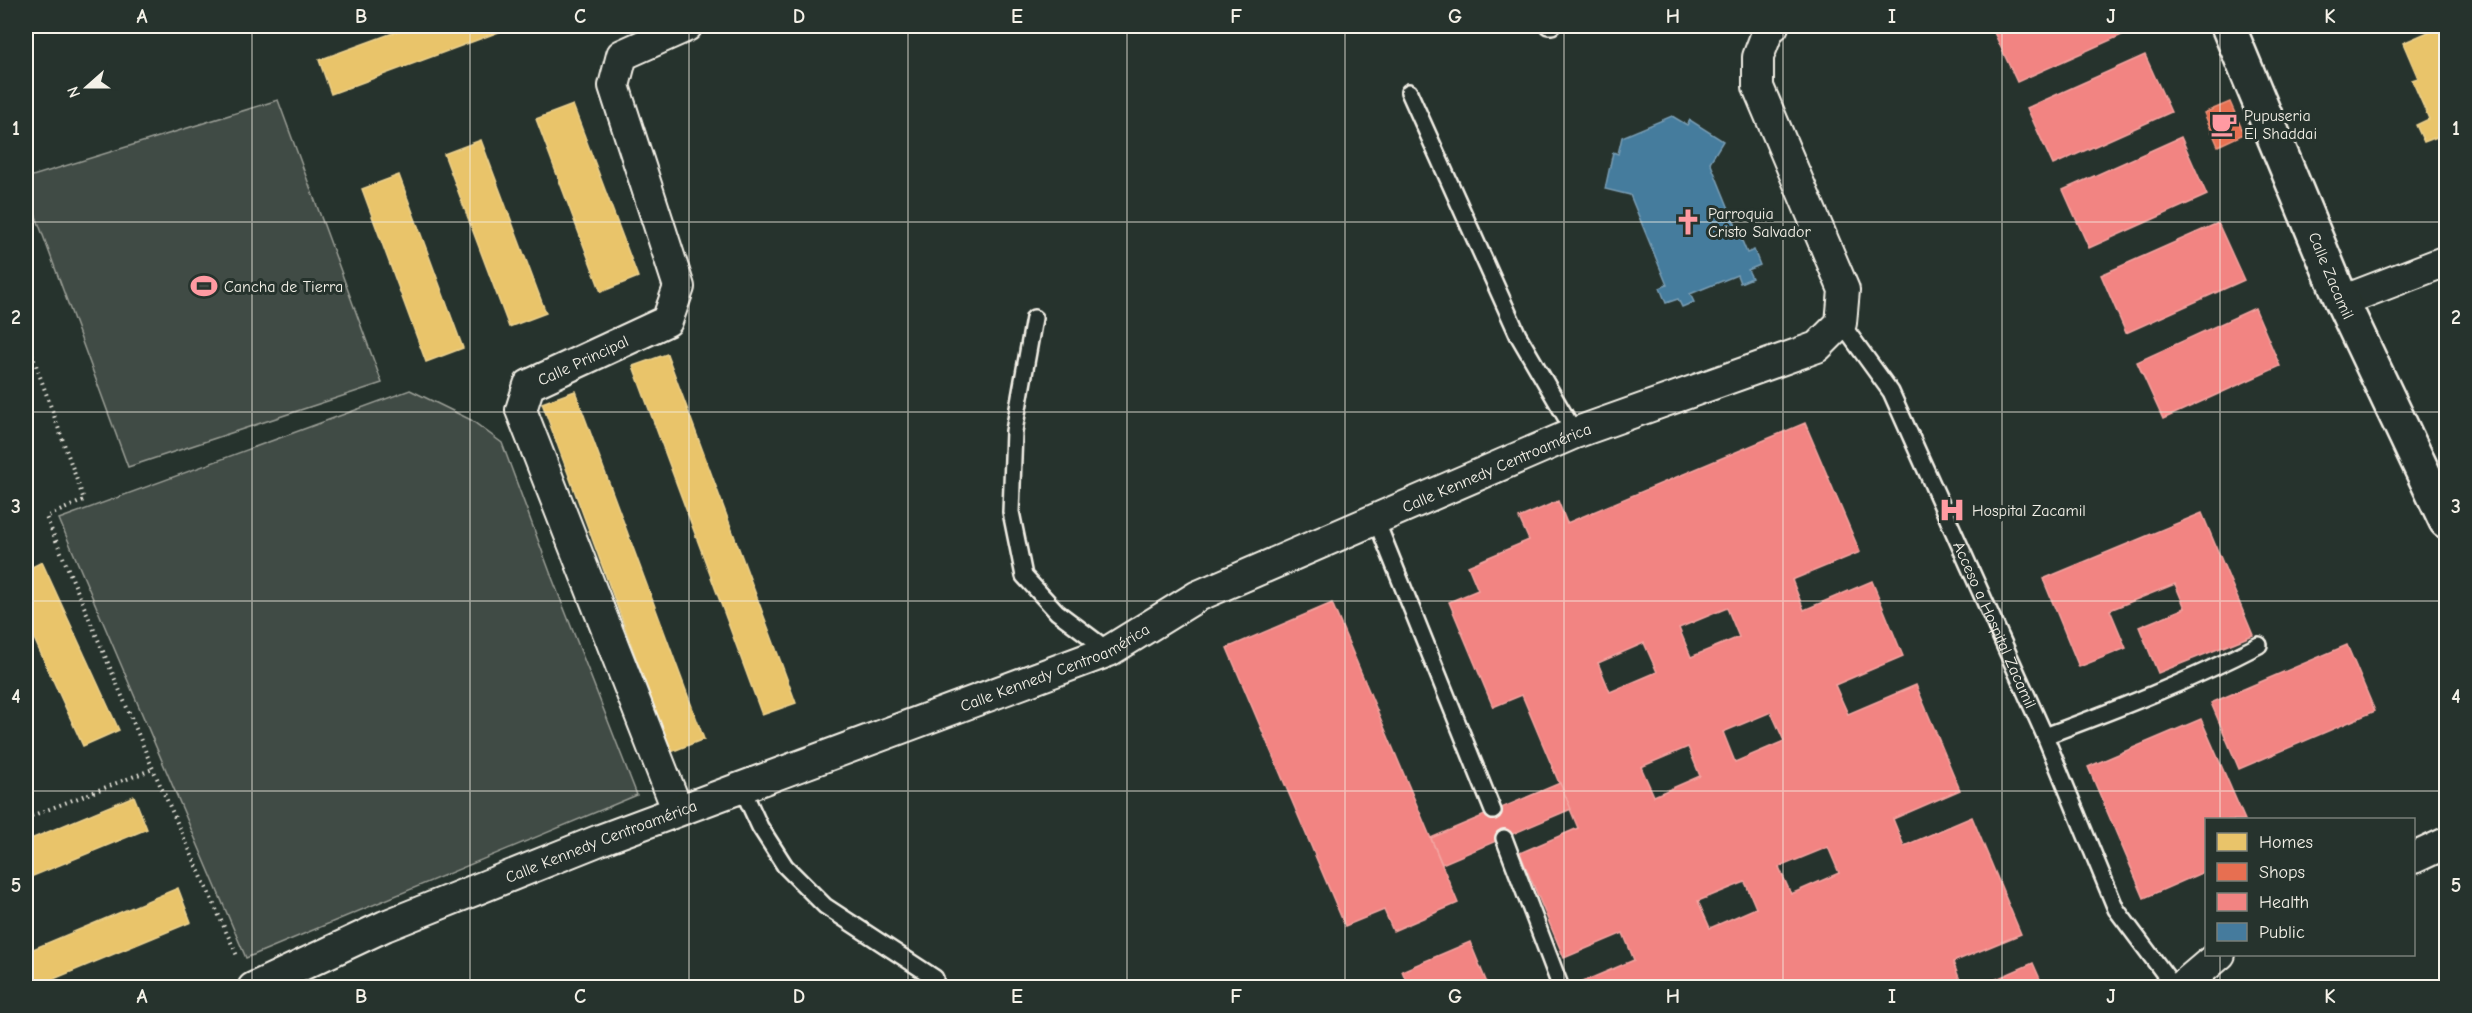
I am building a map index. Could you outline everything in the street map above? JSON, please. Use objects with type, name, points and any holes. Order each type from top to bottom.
[{"type":"street","name":"Calle Principal","points":[[677,809],[521,410],[529,385],[667,321],[679,287],[614,86],[622,55],[687,26]]},
{"type":"street","points":[[1769,26],[1758,57],[1758,87],[1844,291],[1842,323]]},
{"type":"street","name":"Calle Zacamil","points":[[2228,26],[2342,302],[2444,507]]},
{"type":"street","points":[[2342,302],[2446,261]]},
{"type":"street","name":"Calle Kennedy Centroamérica","points":[[248,977],[385,926],[677,809],[1109,651],[1198,596],[1575,433],[1817,347],[1842,323]]},
{"type":"street","points":[[2415,858],[2446,843]]},
{"type":"street","points":[[2180,987],[2218,956]]},
{"type":"lane","points":[[1409,92],[1518,336],[1575,433]]},
{"type":"lane","points":[[1034,318],[1014,431],[1011,512],[1024,576],[1057,612],[1109,651]]},
{"type":"lane","name":"Acceso a Hospital Zacamil","points":[[1842,323],[1891,392],[2045,736],[2116,909],[2175,987]]},
{"type":"lane","points":[[1376,520],[1493,811]]},
{"type":"lane","points":[[2045,736],[2127,706],[2259,645]]},
{"type":"lane","points":[[741,786],[760,827],[785,866],[825,906],[935,978]]},
{"type":"lane","points":[[1504,838],[1561,987]]},
{"type":"path","points":[[26,337],[84,500],[46,517],[153,769],[248,977]]},
{"type":"path","points":[[26,818],[153,769]]},
{"type":"shaded area","name":"Cancha de Tierra","points":[[278,100],[382,383],[128,467],[26,189],[26,178]]},
{"type":"shaded area","points":[[410,390],[471,420],[502,443],[637,795],[246,958],[59,519]]},
{"type":"building: Homes","points":[[412,26],[515,26],[331,94],[319,60]]},
{"type":"building: Homes","points":[[2442,26],[2446,36],[2446,159],[2437,137],[2424,142],[2416,125],[2429,119],[2412,80],[2418,78],[2403,43]]},
{"type":"building: Homes","points":[[573,105],[638,277],[601,292],[536,119]]},
{"type":"building: Homes","points":[[481,140],[546,313],[509,327],[444,154]]},
{"type":"building: Homes","points":[[399,175],[463,348],[426,362],[362,189]]},
{"type":"building: Homes","points":[[667,354],[796,703],[762,715],[633,366]]},
{"type":"building: Homes","points":[[575,391],[704,739],[671,752],[542,403]]},
{"type":"building: Homes","points":[[42,562],[119,730],[83,746],[26,621],[26,570]]},
{"type":"building: Homes","points":[[134,796],[147,829],[26,879],[26,841]]},
{"type":"building: Homes","points":[[178,888],[191,922],[32,988],[26,988],[26,952]]},
{"type":"building: Shops","name":"Pupuseria El Shaddai","points":[[2230,102],[2244,134],[2218,146],[2204,113]]},
{"type":"building: Health","points":[[1991,26],[2134,26],[2135,29],[2017,82]]},
{"type":"building: Health","points":[[2145,55],[2171,112],[2053,165],[2027,108]]},
{"type":"building: Health","points":[[2181,137],[2207,195],[2089,248],[2063,190]]},
{"type":"building: Health","points":[[2218,223],[2244,280],[2126,333],[2101,275]]},
{"type":"building: Health","points":[[2255,308],[2280,366],[2163,419],[2137,362]]},
{"type":"building: Health","points":[[1805,423],[1860,552],[1792,580],[1804,610],[1872,581],[1903,656],[1835,685],[1848,714],[1916,685],[1960,790],[1893,819],[1904,846],[1972,817],[2021,934],[1953,962],[1963,988],[1576,988],[1575,985],[1634,960],[1623,933],[1564,958],[1520,853],[1578,828],[1522,695],[1493,707],[1449,602],[1478,590],[1468,566],[1529,540],[1519,518],[1558,501],[1567,523]],"holes":[[[1727,608],[1739,637],[1691,657],[1679,628]],[[1644,643],[1657,672],[1610,692],[1598,663]],[[1771,712],[1784,741],[1735,762],[1723,732]],[[1688,747],[1700,776],[1654,796],[1641,767]],[[1828,847],[1839,873],[1791,894],[1779,867]],[[1745,882],[1756,908],[1710,928],[1698,901]]]},
{"type":"building: Health","points":[[2202,513],[2253,635],[2158,673],[2139,627],[2185,608],[2175,584],[2110,610],[2126,648],[2079,667],[2043,579]]},
{"type":"building: Health","points":[[1332,603],[1458,903],[1393,931],[1384,910],[1345,926],[1227,648]]},
{"type":"building: Health","points":[[2347,645],[2375,711],[2239,769],[2211,703]]},
{"type":"building: Health","points":[[2201,719],[2244,818],[2205,818],[2205,871],[2144,898],[2088,767]]},
{"type":"building: Health","points":[[1560,783],[1571,809],[1442,864],[1431,838]]},
{"type":"building: Health","points":[[1470,942],[1489,988],[1409,988],[1402,971]]},
{"type":"building: Health","points":[[2033,963],[2044,988],[1976,988]]},
{"type":"building: Public","name":"Parroquia Cristo Salvador","points":[[1672,116],[1687,125],[1690,120],[1723,141],[1710,162],[1747,253],[1754,250],[1760,265],[1748,270],[1752,278],[1740,283],[1737,275],[1690,294],[1694,302],[1682,307],[1678,299],[1666,303],[1660,288],[1667,285],[1630,195],[1605,189],[1613,152],[1618,154],[1622,137]]},
{"type":"place","name":"Pupuseria El Shaddai","points":[[2224,124]]},
{"type":"place","name":"Parroquia Cristo Salvador","points":[[1688,222]]},
{"type":"place","name":"Cancha de Tierra","points":[[204,286]]},
{"type":"place","name":"Hospital Zacamil","points":[[1952,510]]}]
